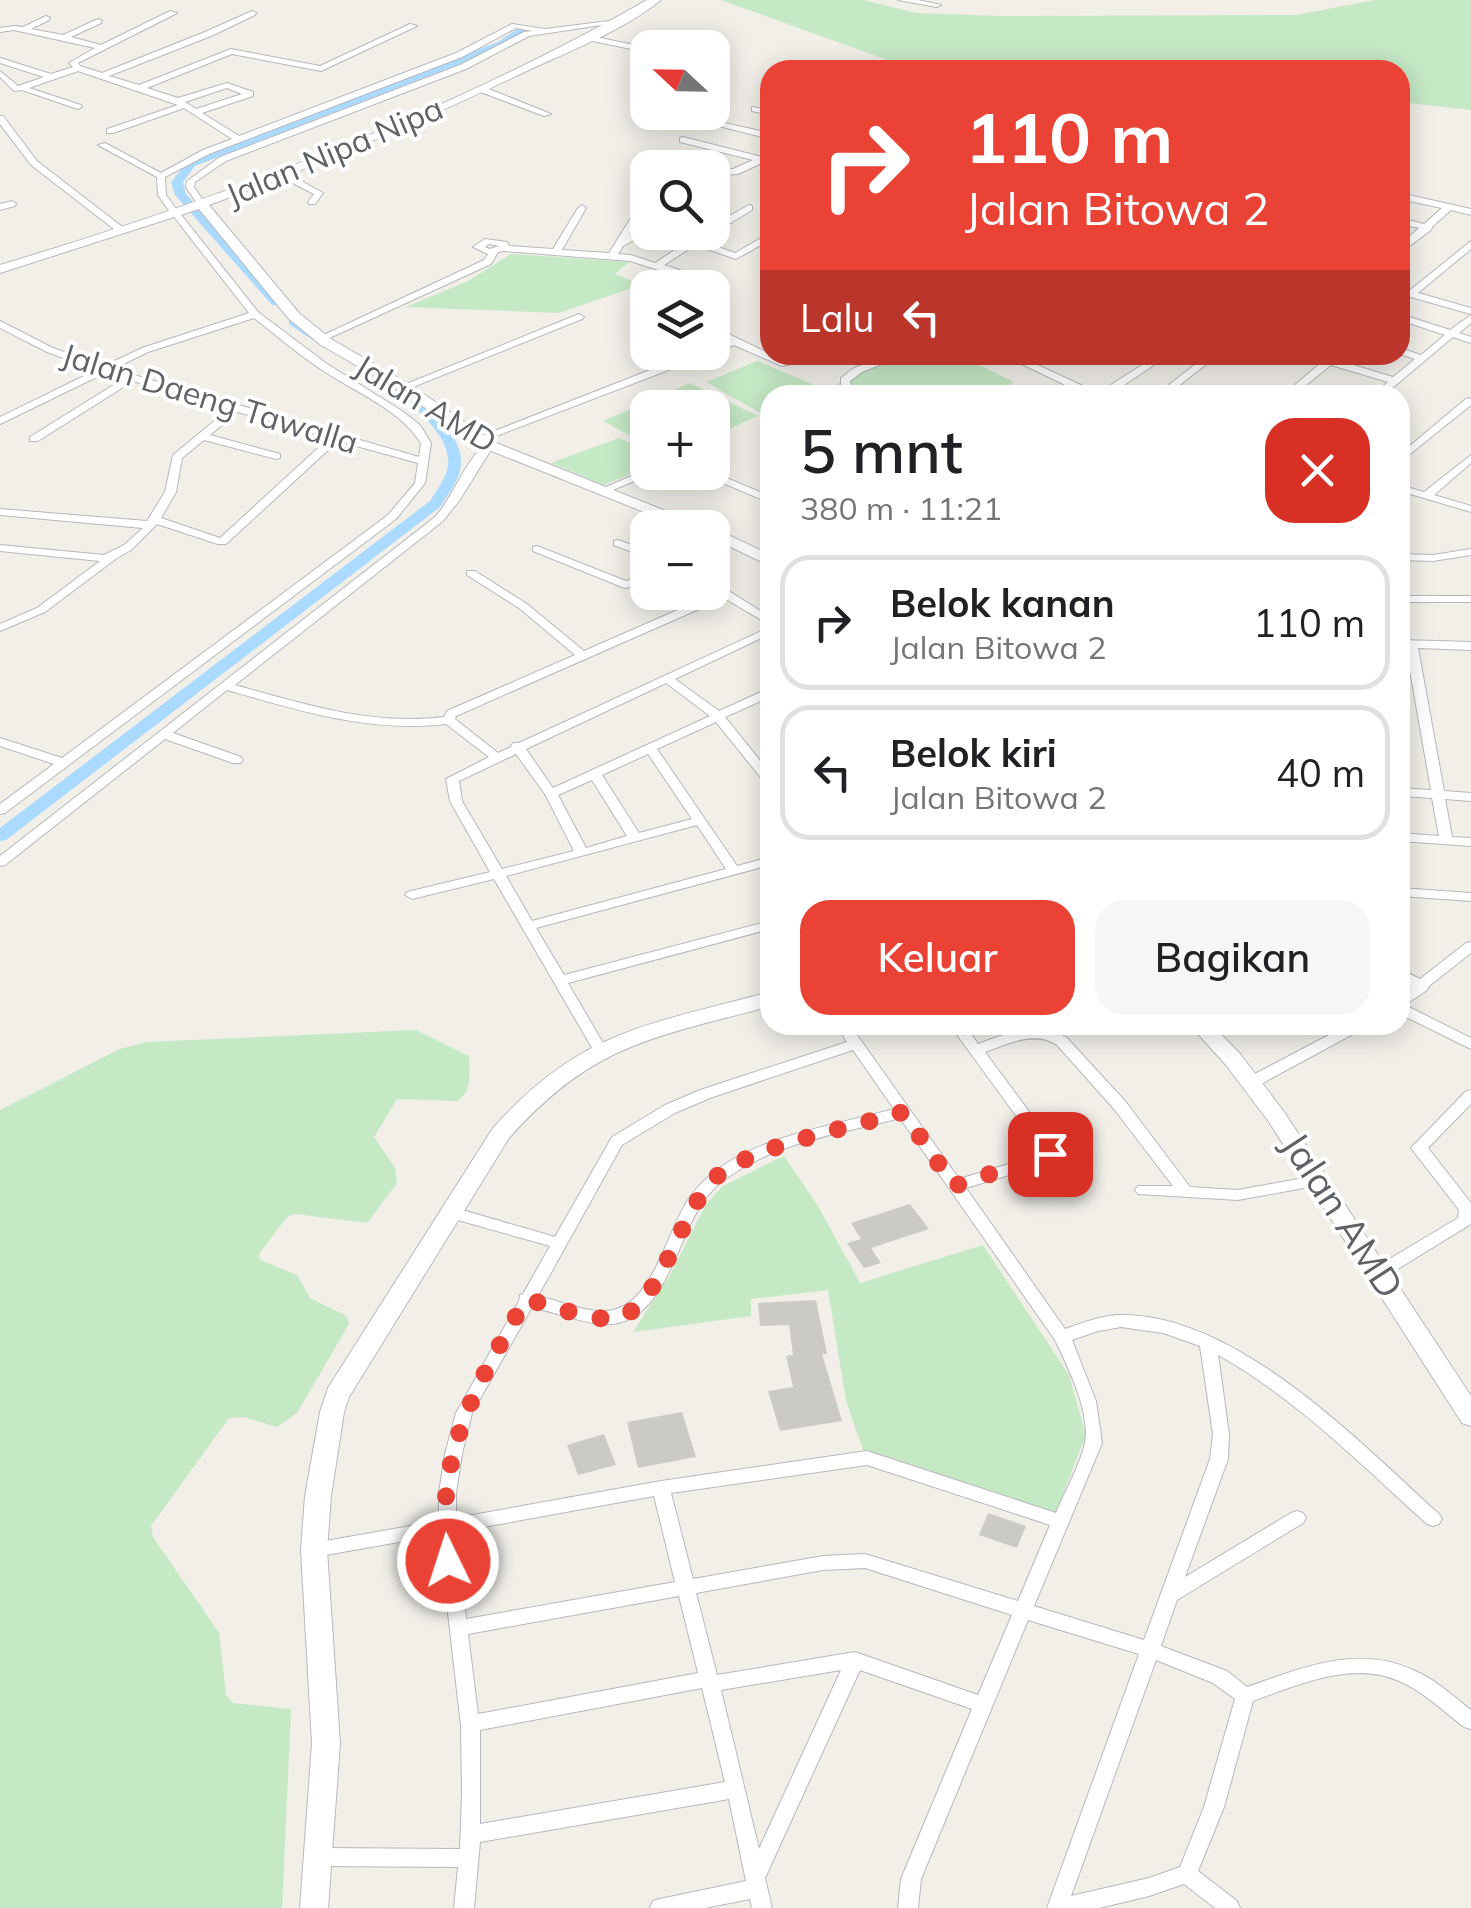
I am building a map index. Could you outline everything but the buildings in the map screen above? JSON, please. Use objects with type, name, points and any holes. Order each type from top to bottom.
[{"type":"street","name":"Jalan Nipa Nipa","points":[[0,269],[200,207],[284,175],[591,38],[655,0]]},
{"type":"street","points":[[902,0],[937,6]]},
{"type":"street","points":[[104,75],[208,34],[252,12]]},
{"type":"street","points":[[172,13],[73,65],[182,103],[239,140]]},
{"type":"street","points":[[23,30],[46,18]]},
{"type":"street","points":[[0,20],[12,28]]},
{"type":"street","points":[[64,38],[98,21]]},
{"type":"street","points":[[161,176],[180,163],[532,27],[617,22]]},
{"type":"street","points":[[140,88],[231,51],[321,69],[413,26]]},
{"type":"street","points":[[200,207],[190,188],[195,176],[210,165],[462,67],[532,27]]},
{"type":"street","points":[[0,30],[12,28],[102,48]]},
{"type":"street","points":[[591,38],[630,47]]},
{"type":"street","points":[[0,60],[52,77]]},
{"type":"street","points":[[19,88],[78,68]]},
{"type":"street","points":[[0,73],[12,88],[45,93],[78,107]]},
{"type":"street","points":[[110,131],[227,85],[250,94],[199,111]]},
{"type":"street","points":[[480,89],[547,114]]},
{"type":"street","points":[[755,110],[760,111]]},
{"type":"street","points":[[0,118],[3,131],[45,173],[122,231]]},
{"type":"street","points":[[730,126],[760,134]]},
{"type":"street","points":[[683,140],[760,159]]},
{"type":"street","points":[[102,145],[161,176]]},
{"type":"street","points":[[730,172],[760,163]]},
{"type":"street","points":[[284,175],[316,188],[319,193],[312,202]]},
{"type":"street","points":[[0,810],[392,517],[420,484],[426,443],[416,427],[255,314],[162,195],[161,176]]},
{"type":"street","points":[[1410,198],[1471,212]]},
{"type":"street","points":[[0,207],[12,204]]},
{"type":"street","name":"Jalan AMD","points":[[200,207],[294,316],[320,338],[404,387],[484,442],[657,510]]},
{"type":"street","points":[[556,252],[582,208]]},
{"type":"street","points":[[730,220],[750,208]]},
{"type":"street","points":[[1410,242],[1450,208]]},
{"type":"street","points":[[1410,224],[1428,228]]},
{"type":"street","points":[[612,256],[630,227]]},
{"type":"street","points":[[620,244],[630,239]]},
{"type":"street","points":[[713,250],[736,256],[760,242]]},
{"type":"street","points":[[1410,289],[1471,244]]},
{"type":"street","points":[[320,338],[488,262],[499,250]]},
{"type":"street","points":[[658,264],[682,250]]},
{"type":"street","points":[[679,252],[699,250]]},
{"type":"street","points":[[384,308],[386,300],[475,259],[481,251],[612,256],[673,270]]},
{"type":"street","points":[[1389,385],[1453,334],[1471,314],[1410,293]]},
{"type":"street","points":[[0,420],[185,335],[255,314]]},
{"type":"street","points":[[404,387],[579,317]]},
{"type":"street","points":[[1410,320],[1471,340]]},
{"type":"street","name":"Jalan Daeng Tawalla","points":[[0,324],[50,350],[104,370],[424,462]]},
{"type":"street","points":[[730,340],[760,353]]},
{"type":"street","points":[[730,343],[734,342]]},
{"type":"street","points":[[1410,355],[1421,358]]},
{"type":"street","points":[[846,385],[845,380],[858,370],[872,365]]},
{"type":"street","points":[[1030,365],[1072,385]]},
{"type":"street","points":[[1117,385],[1148,365]]},
{"type":"street","points":[[1174,385],[1201,365]]},
{"type":"street","points":[[1300,385],[1324,365]]},
{"type":"street","points":[[1342,365],[1394,381]]},
{"type":"street","points":[[0,862],[439,518],[463,490],[469,468],[484,442],[662,370]]},
{"type":"street","points":[[34,439],[131,378]]},
{"type":"street","points":[[1410,451],[1470,400]]},
{"type":"street","points":[[0,628],[42,610],[125,550],[152,522],[174,481],[177,457],[236,408]]},
{"type":"street","points":[[201,436],[276,456]]},
{"type":"street","points":[[0,512],[152,522],[222,542],[336,437]]},
{"type":"street","points":[[1426,496],[1471,458]]},
{"type":"street","points":[[1454,473],[1471,471]]},
{"type":"street","points":[[606,489],[630,479]]},
{"type":"street","points":[[730,484],[760,496]]},
{"type":"street","points":[[1410,491],[1469,512]]},
{"type":"street","points":[[730,540],[760,553]]},
{"type":"street","points":[[618,543],[630,547]]},
{"type":"street","points":[[0,548],[111,558]]},
{"type":"street","points":[[537,549],[630,583]]},
{"type":"street","points":[[1410,557],[1471,552]]},
{"type":"street","points":[[471,573],[532,613],[583,656]]},
{"type":"street","points":[[450,721],[451,714],[726,593],[760,615]]},
{"type":"street","points":[[1410,599],[1471,599]]},
{"type":"street","points":[[600,1050],[456,802],[452,782],[456,775],[495,756],[760,635]]},
{"type":"street","points":[[1410,644],[1471,646]]},
{"type":"street","points":[[1410,667],[1446,840]]},
{"type":"street","points":[[666,678],[718,716],[760,768]]},
{"type":"street","points":[[226,686],[354,717],[410,724],[450,721],[495,756]]},
{"type":"street","points":[[551,794],[760,697]]},
{"type":"street","points":[[166,735],[238,760]]},
{"type":"street","points":[[0,742],[61,762]]},
{"type":"street","points":[[517,746],[551,794],[582,853]]},
{"type":"street","points":[[651,749],[734,871]]},
{"type":"street","points":[[595,774],[635,838]]},
{"type":"street","points":[[1410,793],[1471,797]]},
{"type":"street","points":[[412,896],[698,821]]},
{"type":"street","points":[[1410,838],[1471,842]]},
{"type":"street","points":[[529,926],[760,864]]},
{"type":"street","points":[[1410,893],[1471,896]]},
{"type":"street","points":[[560,981],[760,928]]},
{"type":"street","points":[[1410,997],[1471,946]]},
{"type":"street","points":[[1410,980],[1422,987]]},
{"type":"street","points":[[314,1908],[326,1744],[314,1550],[318,1496],[338,1394],[510,1122],[558,1076],[600,1050],[760,1002]]},
{"type":"street","points":[[1410,1010],[1467,1037]]},
{"type":"street","points":[[850,1035],[1062,1337],[1087,1391],[1094,1443],[922,1852],[912,1879],[908,1908]]},
{"type":"street","points":[[954,1186],[1050,1154],[1046,1142],[964,1035]]},
{"type":"street","points":[[975,1050],[1028,1035]]},
{"type":"street","points":[[1046,1035],[1066,1042],[1160,1155],[1184,1191]]},
{"type":"street","name":"Jalan AMD","points":[[1210,1035],[1254,1081],[1468,1404]]},
{"type":"street","points":[[1254,1081],[1340,1035]]},
{"type":"street","points":[[464,1908],[472,1834],[470,1724],[444,1528],[452,1446],[464,1413],[612,1148],[624,1134],[706,1094],[856,1044]]},
{"type":"street","points":[[1382,1270],[1465,1221],[1468,1209],[1419,1148],[1471,1096]]},
{"type":"street","points":[[526,1299],[600,1318],[628,1314],[646,1296],[700,1193],[720,1174],[746,1158],[903,1112]]},
{"type":"street","points":[[1143,1190],[1254,1194],[1320,1180]]},
{"type":"street","points":[[452,1213],[558,1243]]},
{"type":"street","points":[[1062,1337],[1122,1321],[1172,1327],[1208,1344],[1294,1398],[1433,1519]]},
{"type":"street","points":[[1059,1908],[1221,1449],[1208,1344]]},
{"type":"street","points":[[314,1550],[660,1488],[866,1458],[1062,1522]]},
{"type":"street","points":[[660,1488],[736,1788],[758,1892]]},
{"type":"street","points":[[1169,1596],[1267,1540],[1297,1518]]},
{"type":"street","points":[[458,1628],[823,1563],[865,1562],[1150,1650],[1220,1677],[1245,1696]]},
{"type":"street","points":[[470,1724],[708,1681],[856,1660],[986,1705]]},
{"type":"street","points":[[758,1892],[856,1660]]},
{"type":"street","points":[[1245,1696],[1334,1668],[1365,1666],[1407,1675],[1471,1721]]},
{"type":"street","points":[[1059,1908],[1187,1874],[1214,1806],[1245,1696]]},
{"type":"street","points":[[472,1834],[736,1788]]},
{"type":"street","points":[[320,1857],[470,1858]]},
{"type":"street","points":[[1187,1874],[1230,1908]]},
{"type":"street","points":[[660,1908],[758,1892]]},
{"type":"green space","points":[[721,0],[863,0],[916,13],[999,16],[1296,15],[1375,0],[1471,0],[1471,110],[1410,103],[1410,60],[887,60]]},
{"type":"green space","points":[[511,254],[629,262],[615,274],[630,281],[630,288],[559,313],[406,307],[468,281]]},
{"type":"green space","points":[[757,361],[814,385],[760,385],[760,413],[730,396],[730,390],[720,390],[706,382]]},
{"type":"green space","points":[[880,365],[979,365],[1014,382],[1009,385],[834,385]]},
{"type":"green space","points":[[690,383],[704,390],[674,390]]},
{"type":"green space","points":[[730,402],[758,416],[730,428]]},
{"type":"green space","points":[[630,409],[630,436],[603,421]]},
{"type":"green space","points":[[619,438],[630,443],[630,474],[604,485],[551,463]]},
{"type":"green space","points":[[416,1030],[469,1056],[469,1081],[463,1096],[458,1101],[397,1099],[374,1137],[395,1168],[397,1183],[367,1223],[295,1214],[287,1217],[259,1254],[260,1260],[297,1275],[310,1298],[347,1316],[349,1324],[297,1413],[277,1427],[244,1417],[229,1418],[151,1526],[153,1537],[219,1633],[226,1695],[233,1703],[291,1709],[282,1908],[0,1908],[0,1110],[120,1049],[147,1042]]},
{"type":"green space","points":[[784,1156],[818,1206],[860,1283],[983,1245],[1069,1375],[1086,1435],[1056,1512],[863,1450],[846,1400],[828,1290],[751,1299],[751,1316],[633,1332],[670,1275],[705,1206],[723,1186]]},
{"type":"waterway","points":[[276,302],[181,195],[177,182],[191,164],[502,44],[523,28]]},
{"type":"waterway","points":[[0,836],[435,504],[447,484],[455,463],[451,442],[437,422],[391,384],[293,321]]},
{"type":"route","points":[[448,1561],[444,1528],[452,1446],[484,1372],[526,1299],[600,1318],[620,1318],[646,1296],[700,1193],[720,1174],[746,1158],[903,1112],[954,1186],[1050,1154]]}]
